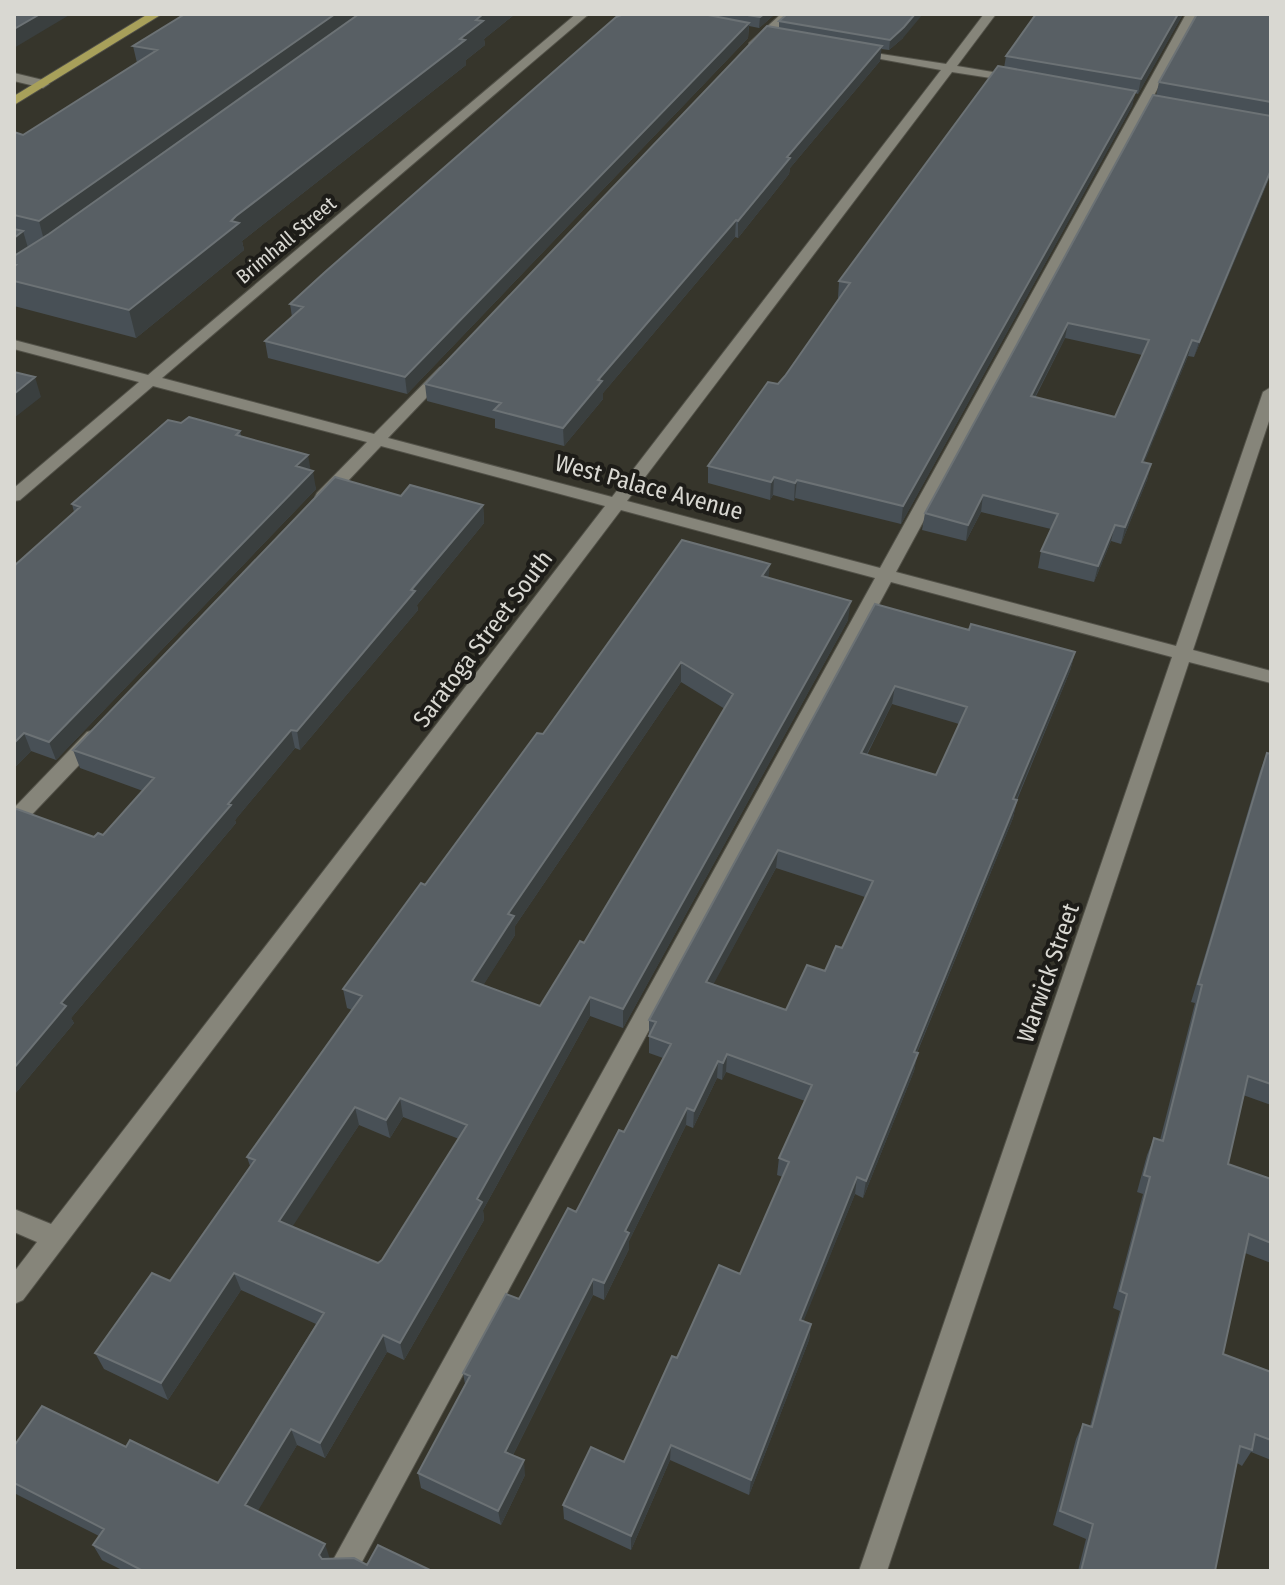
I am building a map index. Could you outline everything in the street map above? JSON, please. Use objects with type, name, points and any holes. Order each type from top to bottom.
[{"type":"main road","points":[[14,101],[156,14]]},
{"type":"street","name":"Brimhall Street","points":[[14,496],[583,14]]},
{"type":"street","points":[[741,59],[787,14]]},
{"type":"street","name":"Saratoga Street South","points":[[14,1292],[990,14]]},
{"type":"street","points":[[341,1571],[1192,14]]},
{"type":"street","points":[[837,48],[1036,83]]},
{"type":"street","points":[[14,77],[43,84]]},
{"type":"street","name":"West Palace Avenue","points":[[14,344],[1271,677]]},
{"type":"street","points":[[311,509],[456,358]]},
{"type":"street","name":"Warwick Street","points":[[873,1571],[1271,392]]},
{"type":"street","points":[[14,821],[102,729]]},
{"type":"street","points":[[14,1220],[55,1238]]},
{"type":"building","points":[[14,14],[40,14],[14,29]]},
{"type":"building","points":[[185,14],[335,14],[39,221],[14,215],[14,132],[23,135],[157,50],[133,46]]},
{"type":"building","points":[[359,14],[483,14],[476,20],[483,21],[460,39],[465,40],[236,216],[231,221],[239,223],[129,310],[14,281],[14,256]]},
{"type":"building","points":[[624,14],[703,14],[749,23],[405,377],[265,341],[303,307],[290,304],[325,272],[616,17]]},
{"type":"building","points":[[787,14],[915,14],[890,40],[779,21]]},
{"type":"building","points":[[1036,14],[1178,14],[1141,79],[1006,56]]},
{"type":"building","points":[[1197,14],[1271,14],[1271,102],[1159,82]]},
{"type":"building","points":[[767,26],[882,46],[787,157],[790,158],[738,221],[598,380],[602,381],[563,428],[494,410],[501,403],[425,384]]},
{"type":"building","points":[[998,66],[1136,91],[903,506],[797,480],[795,483],[774,477],[771,482],[708,466],[768,382],[778,384],[785,376],[850,283],[839,281]]},
{"type":"building","points":[[1153,95],[1271,116],[1271,170],[1199,342],[1192,340],[1142,462],[1151,464],[1125,527],[1115,525],[1098,566],[1041,551],[1058,514],[983,495],[968,525],[925,513]],"holes":[[[1068,323],[1149,340],[1115,417],[1031,396]]]},
{"type":"building","points":[[14,229],[23,231],[14,238]]},
{"type":"building","points":[[14,372],[35,377],[14,394]]},
{"type":"building","points":[[189,417],[240,431],[236,435],[308,455],[296,466],[313,471],[49,742],[24,733],[14,743],[14,566],[80,507],[72,504],[168,420],[181,423]]},
{"type":"building","points":[[335,477],[401,496],[410,485],[483,505],[297,731],[291,730],[228,804],[231,805],[61,1003],[66,1006],[14,1068],[14,810],[94,837],[98,833],[103,835],[154,778],[73,750]]},
{"type":"building","points":[[682,540],[770,564],[762,576],[851,601],[623,1009],[590,997],[477,1199],[482,1202],[400,1343],[383,1335],[320,1443],[291,1429],[245,1505],[325,1544],[319,1555],[322,1559],[354,1558],[367,1565],[378,1545],[432,1571],[143,1571],[93,1545],[104,1529],[14,1483],[14,1446],[42,1406],[126,1447],[130,1440],[218,1483],[324,1313],[234,1273],[161,1383],[95,1353],[152,1273],[170,1281],[255,1160],[247,1157],[362,996],[343,989],[421,883],[425,885],[537,733],[543,734]],"holes":[[[681,662],[733,694],[584,943],[580,941],[540,1006],[472,981],[514,916],[508,914]],[[400,1098],[467,1125],[382,1260],[378,1263],[279,1221],[355,1107],[386,1120]]]},
{"type":"building","points":[[875,604],[969,630],[971,624],[1075,652],[1013,799],[1017,800],[914,1052],[918,1053],[866,1181],[857,1177],[800,1320],[811,1324],[751,1480],[671,1445],[631,1536],[563,1505],[591,1447],[624,1462],[672,1356],[677,1358],[719,1265],[740,1274],[789,1162],[779,1158],[812,1085],[727,1054],[723,1063],[718,1061],[694,1111],[687,1108],[625,1231],[629,1233],[604,1283],[593,1279],[505,1452],[524,1460],[498,1511],[418,1473],[470,1376],[463,1373],[506,1294],[519,1299],[568,1208],[576,1212],[619,1130],[624,1132],[671,1044],[649,1036],[656,1022],[649,1020]],"holes":[[[895,686],[967,707],[936,775],[861,753]],[[778,850],[873,881],[842,948],[836,946],[825,971],[807,965],[786,1010],[706,982]]]},
{"type":"building","points":[[1267,753],[1271,754],[1271,1084],[1248,1076],[1228,1164],[1271,1179],[1271,1243],[1249,1234],[1223,1354],[1271,1372],[1271,1440],[1255,1434],[1252,1450],[1240,1446],[1215,1571],[1081,1571],[1093,1524],[1060,1511],[1083,1424],[1092,1427],[1127,1294],[1120,1291],[1150,1177],[1144,1175],[1154,1138],[1163,1141],[1202,985],[1198,984]]}]
